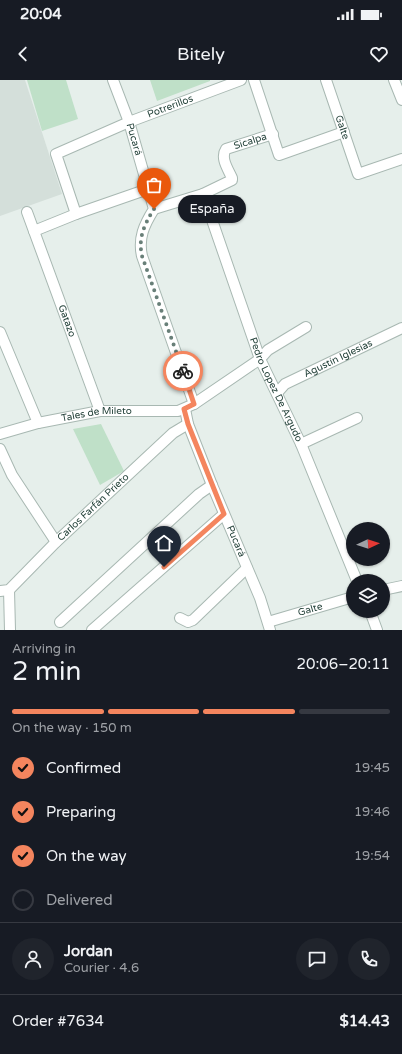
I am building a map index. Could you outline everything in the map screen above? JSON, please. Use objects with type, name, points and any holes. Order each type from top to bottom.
[{"type":"street","name":"Pucará","points":[[113,80],[129,122],[154,209]]},
{"type":"street","name":"Potrerillos","points":[[76,214],[56,154],[129,122],[241,80]]},
{"type":"street","points":[[254,80],[279,155],[344,132]]},
{"type":"street","name":"Galte","points":[[326,80],[358,174],[402,159]]},
{"type":"street","points":[[394,80],[402,100]]},
{"type":"street","name":"Sicalpa","points":[[154,209],[203,194],[232,180],[224,160],[224,152],[226,149],[273,134]]},
{"type":"street","points":[[34,231],[76,214],[148,189]]},
{"type":"street","name":"Pedro Lopez De Argudo","points":[[203,194],[260,358],[301,444],[354,574]]},
{"type":"street","points":[[154,209],[143,229],[140,247],[194,404]]},
{"type":"street","name":"Gatazo","points":[[27,212],[100,411]]},
{"type":"street","name":"Tales de Mileto","points":[[0,434],[38,423],[100,411],[178,411],[184,409],[194,404],[260,358],[268,350],[306,327]]},
{"type":"street","name":"Agustín Iglesias","points":[[277,393],[285,384],[402,328]]},
{"type":"street","points":[[0,332],[4,352],[38,423]]},
{"type":"street","name":"Pucará","points":[[184,409],[188,424],[212,485],[260,598],[269,626]]},
{"type":"street","points":[[301,444],[357,418]]},
{"type":"street","name":"Carlos Farfán Prieto","points":[[4,590],[173,433],[188,424]]},
{"type":"street","points":[[0,449],[12,476],[56,542]]},
{"type":"street","points":[[60,622],[199,494],[212,485]]},
{"type":"street","points":[[92,630],[224,514]]},
{"type":"street","points":[[180,618],[188,622],[193,620],[247,568]]},
{"type":"street","points":[[390,589],[402,586]]},
{"type":"street","points":[[4,590],[10,630]]},
{"type":"street","name":"Galte","points":[[269,626],[346,599]]},
{"type":"street","points":[[373,618],[378,630]]},
{"type":"shaded area","points":[[0,80],[25,80],[62,194],[0,216]]},
{"type":"green space","points":[[27,80],[66,80],[78,119],[42,131]]},
{"type":"green space","points":[[150,80],[210,80],[210,81],[157,101]]},
{"type":"green space","points":[[101,424],[124,471],[100,485],[73,429]]},
{"type":"way so far","points":[[154,209],[143,229],[140,247],[183,371]]},
{"type":"place","name":"España","points":[[154,209]]},
{"type":"route","points":[[164,567],[224,514],[188,424],[184,409],[194,404],[183,371]]}]
